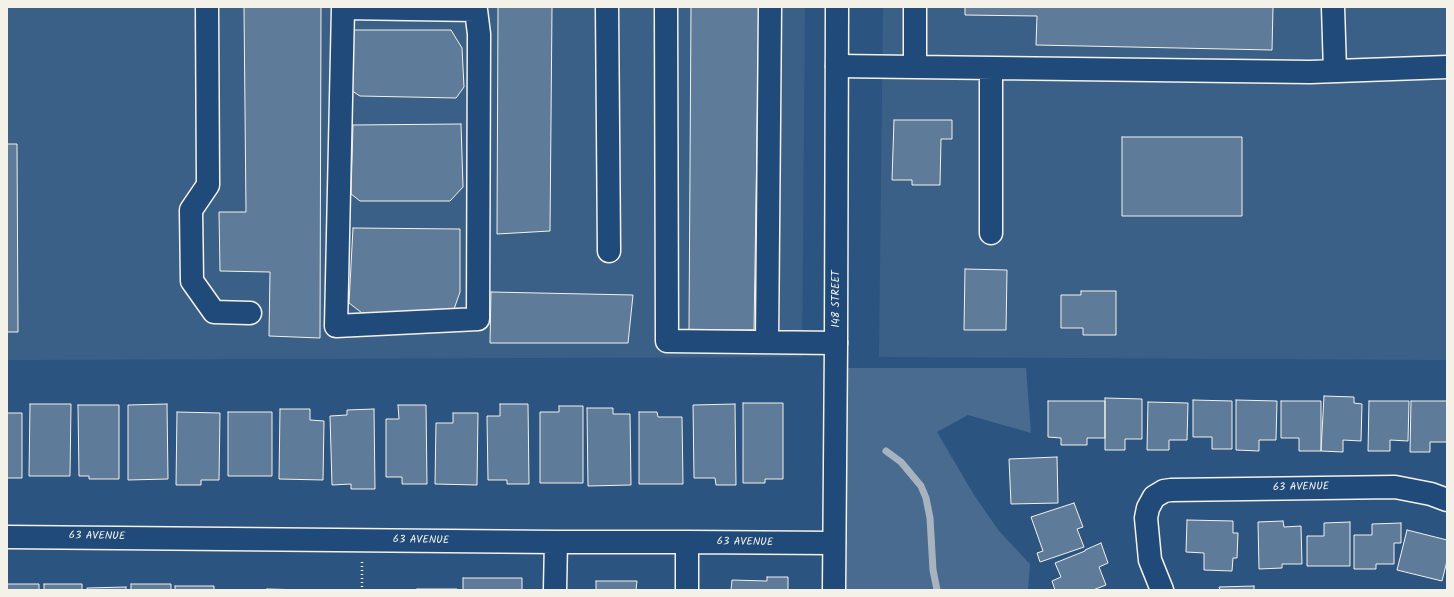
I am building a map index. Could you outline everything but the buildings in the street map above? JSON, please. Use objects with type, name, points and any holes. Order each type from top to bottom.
[{"type":"street","points":[[207,7],[208,185],[191,210],[192,281],[214,312],[250,313]]},
{"type":"street","points":[[343,7],[476,10],[479,34],[478,319],[336,326],[343,7]]},
{"type":"street","points":[[607,7],[609,251]]},
{"type":"street","points":[[666,7],[667,341],[836,342]]},
{"type":"street","points":[[767,342],[770,7]]},
{"type":"street","name":"148 STREET","points":[[834,590],[837,7]]},
{"type":"street","points":[[915,7],[915,67]]},
{"type":"street","points":[[1333,7],[1335,71]]},
{"type":"street","points":[[837,66],[1310,72],[1447,66]]},
{"type":"street","points":[[991,68],[991,233]]},
{"type":"street","name":"63 AVENUE","points":[[1162,590],[1150,560],[1146,518],[1148,508],[1154,497],[1164,491],[1395,487],[1431,494],[1447,500]]},
{"type":"street","name":"63 AVENUE","points":[[7,537],[834,543]]},
{"type":"street","points":[[555,590],[556,542]]},
{"type":"street","points":[[687,542],[687,590]]},
{"type":"path","points":[[362,562],[362,590]]},
{"type":"shaded area","points":[[7,7],[805,7],[802,357],[7,360]]},
{"type":"shaded area","points":[[883,7],[1447,7],[1447,360],[879,357]]},
{"type":"shaded area","points":[[843,368],[1026,368],[1031,433],[968,415],[937,432],[974,495],[999,531],[1030,564],[1028,590],[843,590]]},
{"type":"waterway","points":[[886,451],[901,462],[921,486],[926,498],[930,518],[933,570],[937,590]]}]
